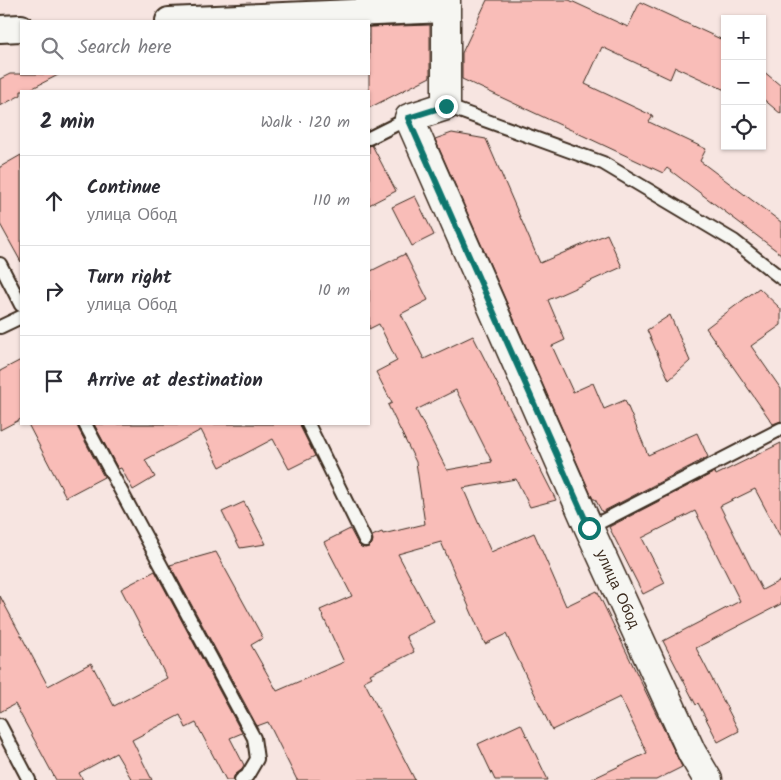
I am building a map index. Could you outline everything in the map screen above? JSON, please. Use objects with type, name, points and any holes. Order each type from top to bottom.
[{"type":"street","points":[[186,20],[446,4],[446,106],[408,118]]},
{"type":"street","points":[[0,29],[20,28]]},
{"type":"street","name":"улица Обод","points":[[408,118],[589,528],[692,753],[708,780]]},
{"type":"lane","points":[[446,106],[603,164],[734,241],[781,278]]},
{"type":"lane","points":[[370,137],[408,118]]},
{"type":"lane","points":[[0,264],[20,303]]},
{"type":"lane","points":[[0,327],[20,317]]},
{"type":"lane","points":[[86,425],[254,738],[257,759],[247,776],[241,780]]},
{"type":"lane","points":[[308,425],[365,540]]},
{"type":"lane","points":[[589,528],[781,429]]},
{"type":"lane","points":[[0,725],[29,780]]},
{"type":"building","points":[[487,0],[569,0],[628,27],[640,2],[721,39],[721,88],[675,67],[670,79],[602,47],[585,84],[653,116],[649,122],[706,149],[700,161],[781,222],[781,254],[667,168],[663,173],[462,79],[462,53]]},
{"type":"building","points":[[430,25],[430,77],[370,107],[369,75],[370,27]]},
{"type":"building","points":[[766,73],[781,86],[781,114],[766,101]]},
{"type":"building","points":[[10,74],[58,75],[29,90],[20,90],[20,96],[0,106],[0,79]]},
{"type":"building","points":[[452,133],[486,139],[540,263],[607,234],[622,267],[548,300],[565,340],[552,346],[573,392],[593,383],[604,409],[625,400],[648,455],[697,433],[708,457],[602,512],[595,499],[593,499],[435,139]]},
{"type":"building","points":[[372,145],[396,191],[370,204],[370,146]]},
{"type":"building","points":[[20,156],[20,260],[0,224],[0,167]]},
{"type":"building","points":[[415,196],[434,235],[412,246],[392,207]]},
{"type":"building","points":[[405,254],[428,300],[401,314],[424,359],[473,336],[556,500],[530,507],[516,479],[463,488],[491,552],[534,533],[566,606],[597,591],[682,767],[656,780],[590,780],[647,753],[620,697],[552,730],[506,634],[485,644],[441,542],[398,554],[434,622],[406,636],[414,652],[370,674],[372,677],[364,681],[415,780],[297,780],[268,722],[257,726],[170,565],[216,552],[263,638],[251,645],[277,691],[344,662],[320,610],[352,596],[324,542],[350,529],[358,544],[365,548],[372,544],[372,536],[382,532],[383,534],[425,524],[416,462],[388,405],[392,403],[376,372],[397,361],[379,324],[370,328],[370,272]],"holes":[[[456,390],[492,462],[447,470],[416,410]]]},
{"type":"building","points":[[759,288],[781,309],[781,325],[751,346],[781,389],[781,421],[773,424],[706,328]]},
{"type":"building","points":[[670,315],[690,361],[669,380],[647,330]]},
{"type":"building","points":[[20,361],[20,420],[0,430],[0,371]]},
{"type":"building","points":[[29,425],[77,425],[104,477],[66,497]]},
{"type":"building","points":[[95,425],[300,425],[315,456],[289,469],[273,439],[220,467],[201,430],[145,460],[155,477],[133,490],[121,468],[118,469]]},
{"type":"building","points":[[781,443],[781,538],[755,489],[720,506],[762,590],[781,580],[781,604],[696,648],[739,731],[718,742],[698,703],[696,705],[663,641],[740,601],[695,511],[642,538],[665,583],[643,594],[609,527],[715,472],[716,475]]},
{"type":"building","points":[[244,502],[266,544],[240,548],[222,512]]},
{"type":"building","points":[[155,571],[242,733],[230,738],[244,765],[234,776],[233,780],[226,780],[196,723],[186,728],[180,715],[132,740],[152,780],[132,780],[116,753],[79,773],[83,780],[56,780],[15,704],[0,712],[0,596],[48,686],[91,663],[114,706],[167,678],[121,589]]},
{"type":"building","points":[[521,724],[548,780],[495,780],[478,744]]},
{"type":"route","points":[[446,106],[408,118],[589,528]]}]
